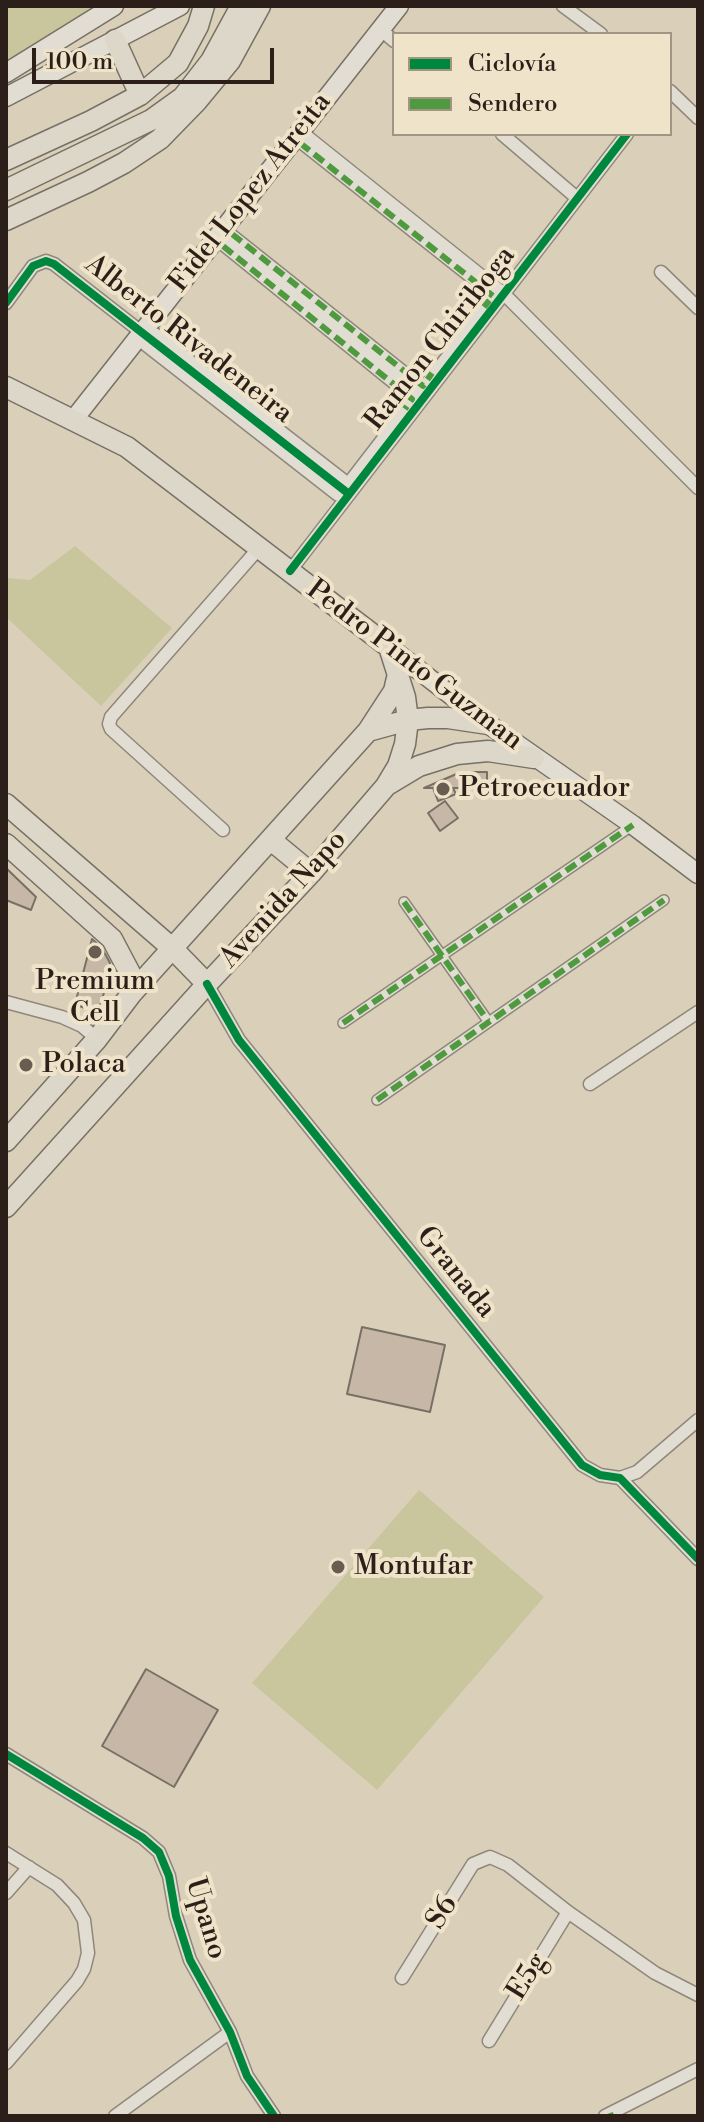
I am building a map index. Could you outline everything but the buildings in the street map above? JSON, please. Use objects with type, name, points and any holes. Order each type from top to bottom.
[{"type":"main road","points":[[6,73],[114,6]]},
{"type":"main road","points":[[6,97],[180,6]]},
{"type":"main road","points":[[6,160],[140,95],[178,63],[198,26],[204,6]]},
{"type":"main road","points":[[6,190],[151,120],[183,97],[211,61],[241,6]]},
{"type":"main road","points":[[6,220],[88,182],[160,139],[230,61],[260,6]]},
{"type":"main road","name":"Fidel Lopez Atreita","points":[[74,419],[148,337],[300,137],[387,35],[399,6]]},
{"type":"main road","points":[[115,40],[140,95]]},
{"type":"main road","points":[[6,86],[87,54]]},
{"type":"main road","name":"Pedro Pinto Guzman","points":[[6,387],[127,447],[488,724],[698,874]]},
{"type":"main road","name":"Avenida Napo","points":[[6,1207],[311,873],[386,786],[398,766],[408,720],[405,697],[389,647]]},
{"type":"main road","name":"Avenida Napo","points":[[6,1141],[97,1039],[132,993],[368,731],[394,691],[398,674]]},
{"type":"main road","points":[[368,731],[408,720],[448,718],[488,724]]},
{"type":"main road","points":[[386,786],[419,766],[457,754],[488,751],[534,758]]},
{"type":"main road","points":[[6,804],[173,949],[207,984]]},
{"type":"main road","points":[[271,840],[311,873]]},
{"type":"main road","points":[[6,844],[112,939],[131,975],[132,993]]},
{"type":"street","points":[[563,6],[598,32]]},
{"type":"street","points":[[672,93],[698,118]]},
{"type":"street","points":[[504,136],[577,198]]},
{"type":"street","name":"Ramon Chiriboga","points":[[290,571],[343,495],[423,398],[625,136]]},
{"type":"street","points":[[225,238],[423,386],[493,296],[300,137]]},
{"type":"street","points":[[300,137],[504,294],[698,488]]},
{"type":"street","points":[[148,337],[348,482],[412,399],[225,238]]},
{"type":"street","points":[[225,238],[423,398]]},
{"type":"street","name":"Alberto Rivadeneira","points":[[6,303],[33,266],[46,261],[54,264],[343,495]]},
{"type":"street","points":[[661,272],[698,308]]},
{"type":"street","points":[[223,830],[109,724],[111,717],[259,548]]},
{"type":"street","points":[[343,1023],[633,825]]},
{"type":"street","points":[[377,1100],[664,900]]},
{"type":"street","points":[[404,902],[488,1021]]},
{"type":"street","name":"Granada","points":[[207,984],[239,1040],[582,1465],[600,1475],[620,1478],[698,1559]]},
{"type":"street","points":[[6,1002],[62,1017],[82,1026],[97,1039]]},
{"type":"street","points":[[590,1084],[698,1012]]},
{"type":"street","points":[[620,1478],[637,1472],[698,1420]]},
{"type":"street","name":"Upano","points":[[6,1754],[143,1838],[159,1852],[169,1876],[176,1916],[190,1960],[230,2032],[247,2076],[274,2116]]},
{"type":"street","points":[[6,1853],[57,1885],[74,1903],[84,1920],[88,1953],[77,1981],[6,2063]]},
{"type":"street","name":"S6","points":[[402,1978],[473,1864],[490,1857],[508,1865],[568,1912]]},
{"type":"street","points":[[6,1893],[29,1867]]},
{"type":"street","points":[[568,1912],[655,1973],[698,1995]]},
{"type":"street","name":"E5g","points":[[489,2041],[568,1912]]},
{"type":"street","points":[[115,2116],[230,2032]]},
{"type":"street","points":[[609,2115],[698,2069]]},
{"type":"shaded area","points":[[6,6],[104,6],[6,76]]},
{"type":"shaded area","points":[[75,546],[172,628],[101,706],[6,617],[6,578],[30,580]]},
{"type":"shaded area","points":[[419,1490],[544,1597],[377,1790],[252,1683]]},
{"type":"marked path","points":[[300,143],[493,296],[484,307]]},
{"type":"marked path","points":[[232,234],[423,386],[432,373]]},
{"type":"marked path","points":[[223,246],[412,399],[405,409]]},
{"type":"marked path","points":[[343,1023],[633,825]]},
{"type":"marked path","points":[[377,1100],[664,900]]},
{"type":"marked path","points":[[404,902],[488,1021]]},
{"type":"cycle path","points":[[290,571],[625,136]]},
{"type":"cycle path","points":[[6,303],[33,266],[46,261],[54,264],[349,494]]},
{"type":"cycle path","points":[[207,984],[239,1040],[582,1465],[600,1475],[620,1478],[698,1559]]},
{"type":"cycle path","points":[[6,1754],[143,1838],[159,1852],[169,1876],[176,1916],[190,1960],[230,2032],[247,2076],[274,2116]]},
{"type":"place","name":"Petroecuador","points":[[443,789]]},
{"type":"place","name":"Premium Cell","points":[[95,952]]},
{"type":"place","name":"Polaca","points":[[26,1065]]},
{"type":"place","name":"Montufar","points":[[338,1567]]}]
